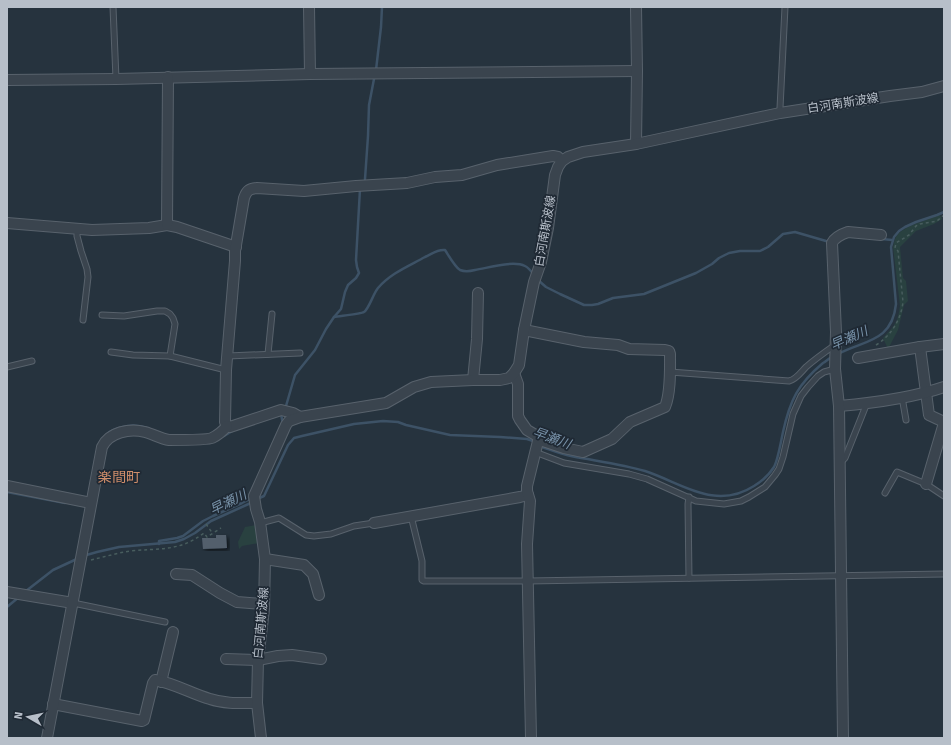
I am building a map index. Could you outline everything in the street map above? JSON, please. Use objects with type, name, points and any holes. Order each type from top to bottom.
[{"type":"street","points":[[309,7],[310,74]]},
{"type":"street","points":[[636,7],[636,144]]},
{"type":"street","points":[[7,80],[310,74],[637,71]]},
{"type":"street","points":[[167,225],[168,77]]},
{"type":"street","name":"白河南斯波線","points":[[514,373],[519,364],[534,282],[541,262],[548,228],[555,175],[562,161],[568,157],[583,152],[636,144],[780,113],[922,92],[944,86]]},
{"type":"street","points":[[227,426],[225,422],[226,370],[236,247],[244,198],[246,192],[250,188],[304,191],[407,183],[435,177],[462,175],[498,165],[553,156],[558,157],[562,161]]},
{"type":"street","points":[[7,223],[92,230],[149,228],[167,225],[236,247]]},
{"type":"street","points":[[843,738],[839,406],[835,366],[836,332],[832,243],[834,239],[848,232],[881,235]]},
{"type":"street","points":[[473,380],[477,339],[478,293]]},
{"type":"street","points":[[524,330],[584,342],[618,345],[629,349],[665,350],[669,351],[670,354],[670,372],[667,402],[665,407],[630,422],[612,439],[583,452],[543,441],[537,444]]},
{"type":"street","points":[[858,358],[944,344]]},
{"type":"street","points":[[920,347],[929,415],[944,422],[926,484]]},
{"type":"street","points":[[227,426],[230,427],[281,410],[294,413],[300,417],[386,403],[414,387],[431,382],[500,380],[509,378],[514,373],[518,384],[518,416],[537,444],[527,486],[530,501],[527,544],[531,738]]},
{"type":"street","points":[[839,406],[926,393],[944,387]]},
{"type":"street","name":"白河南斯波線","points":[[261,738],[257,703],[258,660],[264,604],[265,559],[260,522],[254,496],[286,425],[289,421],[300,417]]},
{"type":"street","points":[[47,738],[73,603],[83,562],[83,550],[102,447],[112,436],[126,431],[147,433],[169,440],[211,438],[221,433],[227,426]]},
{"type":"street","points":[[7,486],[91,503]]},
{"type":"street","points":[[374,523],[528,495]]},
{"type":"street","points":[[265,559],[304,565],[313,574],[319,595]]},
{"type":"street","points":[[176,574],[192,575],[237,602],[264,604]]},
{"type":"street","points":[[10,593],[73,603]]},
{"type":"street","points":[[161,682],[173,632]]},
{"type":"street","points":[[226,659],[258,660],[292,655],[321,658]]},
{"type":"street","points":[[54,704],[142,721],[144,720],[155,680],[183,688],[211,700],[257,703]]},
{"type":"lane","points":[[114,7],[116,79]]},
{"type":"lane","points":[[780,113],[784,7]]},
{"type":"lane","points":[[77,229],[77,236],[88,277],[83,320]]},
{"type":"lane","points":[[102,315],[124,316],[157,311],[170,314],[175,324],[170,356]]},
{"type":"lane","points":[[268,354],[272,314]]},
{"type":"lane","points":[[670,372],[789,381],[794,380],[802,370],[813,361],[836,347]]},
{"type":"lane","points":[[111,352],[133,355],[170,356],[226,370]]},
{"type":"lane","points":[[228,356],[300,354]]},
{"type":"lane","points":[[7,367],[32,361]]},
{"type":"lane","points":[[537,444],[564,463],[629,474],[647,479],[696,501],[724,504],[741,500],[749,497],[764,487],[775,475],[781,463],[793,414],[801,396],[818,376],[835,366]]},
{"type":"lane","points":[[902,397],[906,420]]},
{"type":"lane","points":[[840,463],[846,458],[867,403]]},
{"type":"lane","points":[[884,493],[897,472],[926,484],[944,496]]},
{"type":"lane","points":[[689,498],[689,578]]},
{"type":"lane","points":[[411,516],[422,561],[422,580],[528,581],[944,574]]},
{"type":"lane","points":[[260,522],[279,518],[306,535],[314,536],[331,534],[354,526],[374,523]]},
{"type":"lane","points":[[73,603],[165,622]]},
{"type":"path","points":[[870,348],[884,340],[899,318],[902,307],[903,302],[899,258],[898,251],[895,248],[896,243],[909,235],[916,226],[937,221],[944,215]]},
{"type":"path","points":[[206,524],[213,534]]},
{"type":"path","points":[[83,562],[128,551],[172,548],[183,545],[204,533],[207,537],[221,528]]},
{"type":"green space","points":[[940,215],[942,219],[916,231],[900,247],[903,278],[906,281],[908,301],[904,305],[898,330],[888,349],[883,338],[897,320],[900,306],[893,247],[895,239],[899,233],[909,227]]},
{"type":"green space","points":[[256,525],[259,543],[242,546],[239,549],[238,542],[245,527]]},
{"type":"building","points":[[216,535],[226,535],[227,548],[203,549],[202,538],[216,538]]},
{"type":"waterway","points":[[376,70],[382,7]]},
{"type":"waterway","points":[[365,179],[369,105],[374,79]]},
{"type":"waterway","points":[[334,317],[341,309],[348,285],[359,273],[356,260],[360,189]]},
{"type":"waterway","name":"早瀬川","points":[[838,354],[876,338],[889,326],[896,304],[891,247],[894,237],[905,227],[944,212]]},
{"type":"waterway","points":[[538,280],[546,287],[560,294],[584,305],[592,305],[613,298],[644,294],[696,273],[729,253],[740,251],[760,251],[768,247],[783,234],[795,232],[826,241]]},
{"type":"waterway","points":[[882,239],[892,240]]},
{"type":"waterway","points":[[286,406],[295,375],[315,350],[334,317],[364,312],[368,308],[378,288],[400,270],[437,251],[445,250],[456,266],[462,271],[470,271],[500,265],[520,264],[529,269],[534,275]]},
{"type":"waterway","name":"早瀬川","points":[[540,445],[567,455],[618,464],[645,471],[685,488],[699,492],[726,496],[740,493],[760,482],[772,470],[777,460],[786,421],[796,393],[807,378],[833,356]]},
{"type":"waterway","points":[[280,415],[281,414],[283,424]]},
{"type":"waterway","name":"早瀬川","points":[[257,499],[264,496],[288,445],[294,438],[354,424],[383,421],[398,422],[450,435],[527,439],[536,442]]},
{"type":"waterway","points":[[109,432],[128,426],[142,426],[147,428]]},
{"type":"waterway","points":[[224,436],[234,430]]},
{"type":"waterway","points":[[7,492],[65,503]]},
{"type":"waterway","points":[[159,544],[159,541],[183,536],[203,521],[248,500],[250,494]]},
{"type":"waterway","name":"早瀬川","points":[[83,556],[119,547],[175,542],[195,533],[211,521],[253,502]]},
{"type":"waterway","name":"早瀬川","points":[[26,591],[53,570],[79,558]]},
{"type":"waterway","name":"早瀬川","points":[[7,607],[19,597]]},
{"type":"district","name":"楽間町","points":[[119,477]]}]
